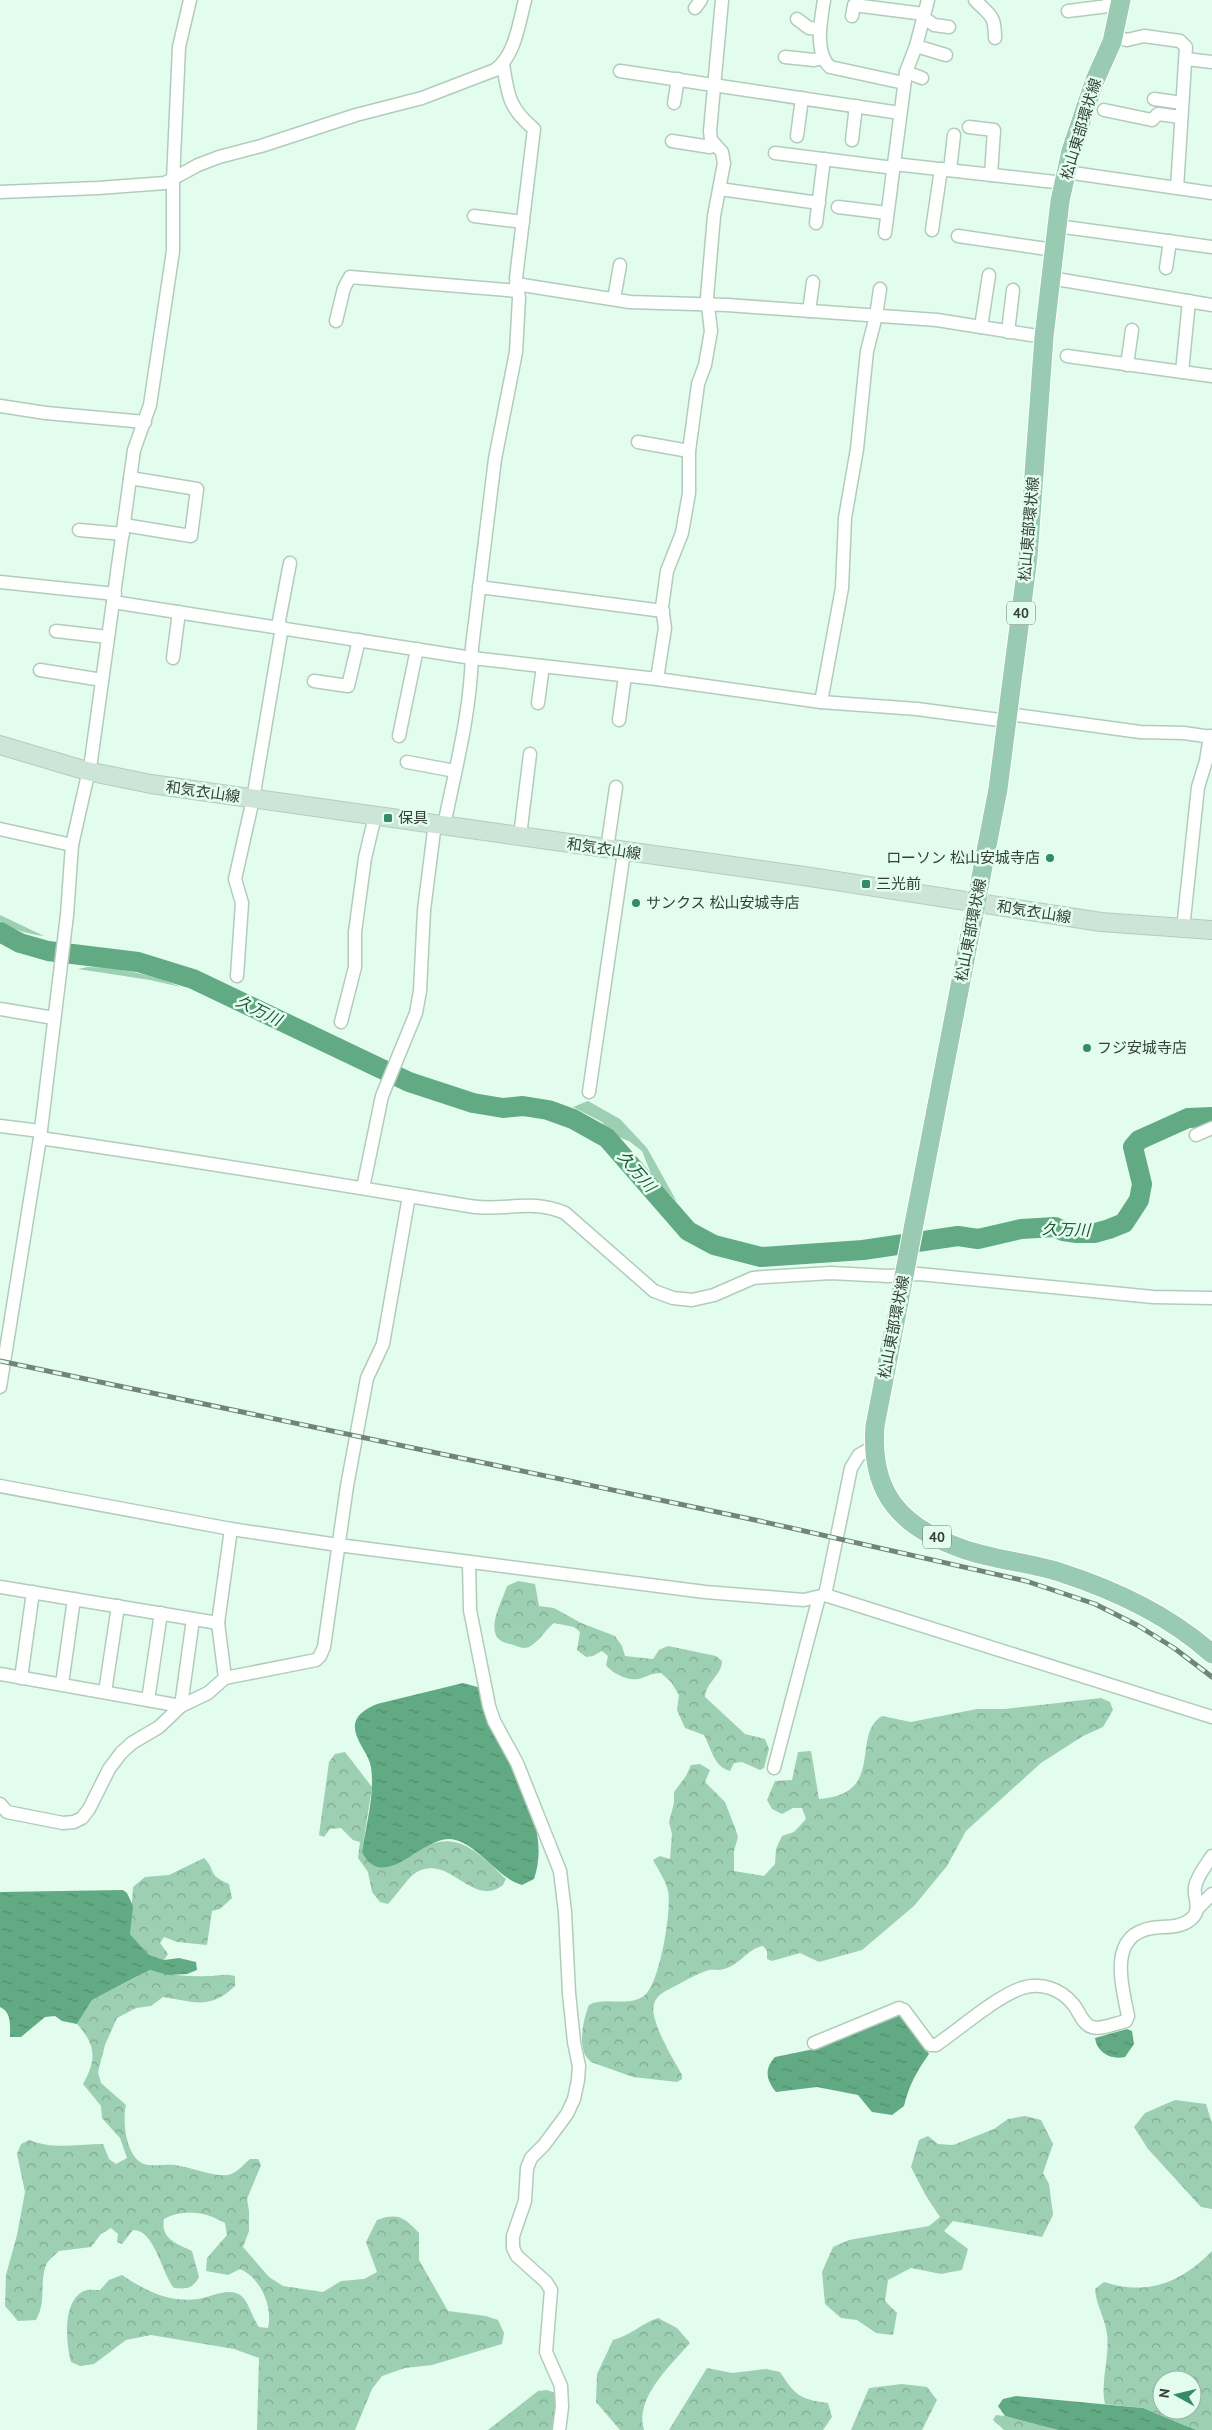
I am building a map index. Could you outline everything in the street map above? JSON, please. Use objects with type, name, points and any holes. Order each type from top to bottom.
[{"type":"main road","name":"松山東部環状線","points":[[1121,0],[1114,36],[1095,80],[1065,177],[1050,278],[1044,337],[1028,557],[998,789],[904,1270],[875,1426],[874,1447],[877,1469],[885,1493],[902,1514],[914,1524],[964,1550],[1056,1571],[1098,1587],[1178,1629],[1212,1654]]},
{"type":"main road","name":"和気衣山線","points":[[0,745],[87,771],[151,784],[439,824],[1101,922],[1212,930]]},
{"type":"street","points":[[0,1387],[40,1134],[64,936],[72,845],[87,771],[102,680],[130,478],[137,437],[145,422],[151,395],[173,251],[173,180],[179,47],[190,0]]},
{"type":"street","points":[[0,192],[165,183],[198,165],[219,157],[261,146],[356,115],[422,98],[495,70],[503,64],[510,50],[525,0]]},
{"type":"street","points":[[657,679],[665,628],[663,611],[667,571],[682,533],[689,493],[689,451],[698,384],[705,365],[711,331],[708,305],[714,216],[724,156],[713,144],[710,130],[722,0]]},
{"type":"street","points":[[824,0],[820,29],[824,58],[830,67],[922,78]]},
{"type":"street","points":[[885,233],[905,77],[916,46],[928,0]]},
{"type":"street","points":[[976,0],[992,15],[995,22],[995,38]]},
{"type":"street","points":[[1068,11],[1108,6],[1109,0]]},
{"type":"street","points":[[852,16],[854,5],[924,15],[934,25],[949,27]]},
{"type":"street","points":[[797,19],[803,25],[820,29]]},
{"type":"street","points":[[1114,36],[1127,40],[1144,36],[1180,41],[1186,47],[1180,117],[1177,188]]},
{"type":"street","points":[[916,46],[946,55]]},
{"type":"street","points":[[785,57],[814,60],[824,58]]},
{"type":"street","points":[[1186,58],[1212,62]]},
{"type":"street","points":[[363,1188],[382,1096],[416,1013],[420,992],[424,910],[439,824],[455,771],[463,734],[495,459],[516,352],[519,321],[517,288],[534,129],[517,115],[510,99],[503,64]]},
{"type":"street","points":[[620,70],[900,113]]},
{"type":"street","points":[[674,103],[678,79]]},
{"type":"street","points":[[797,136],[802,98]]},
{"type":"street","points":[[1154,99],[1182,103]]},
{"type":"street","points":[[852,140],[856,106]]},
{"type":"street","points":[[1104,110],[1152,120],[1158,114],[1180,117]]},
{"type":"street","points":[[969,127],[994,130],[990,175]]},
{"type":"street","points":[[932,230],[954,135]]},
{"type":"street","points":[[672,141],[710,147],[713,144]]},
{"type":"street","points":[[775,153],[990,175],[1065,177],[1212,193]]},
{"type":"street","points":[[816,223],[824,159]]},
{"type":"street","points":[[720,189],[819,204]]},
{"type":"street","points":[[838,208],[887,213]]},
{"type":"street","points":[[474,216],[523,222]]},
{"type":"street","points":[[1057,226],[1212,247]]},
{"type":"street","points":[[958,236],[1054,250]]},
{"type":"street","points":[[1166,268],[1170,241]]},
{"type":"street","points":[[614,299],[620,265]]},
{"type":"street","points":[[981,327],[989,275]]},
{"type":"street","points":[[336,321],[344,288],[350,277],[517,288],[614,299],[937,320],[1044,337]]},
{"type":"street","points":[[1050,278],[1212,304]]},
{"type":"street","points":[[809,311],[813,282]]},
{"type":"street","points":[[821,702],[842,588],[845,518],[857,449],[867,351],[876,316],[880,289]]},
{"type":"street","points":[[1008,332],[1013,290]]},
{"type":"street","points":[[1182,372],[1189,301]]},
{"type":"street","points":[[1127,364],[1132,330]]},
{"type":"street","points":[[1067,356],[1212,376]]},
{"type":"street","points":[[0,406],[46,413],[145,422]]},
{"type":"street","points":[[638,442],[689,451]]},
{"type":"street","points":[[79,530],[124,530],[191,536],[197,489],[130,478]]},
{"type":"street","points":[[237,976],[242,903],[235,880],[253,799],[290,562]]},
{"type":"street","points":[[0,582],[114,598],[180,612],[472,658],[657,679],[821,702],[917,709],[1140,732],[1211,736],[1206,762],[1198,787],[1183,929]]},
{"type":"street","points":[[479,587],[663,611]]},
{"type":"street","points":[[173,658],[180,612]]},
{"type":"street","points":[[56,631],[108,637]]},
{"type":"street","points":[[314,681],[348,686],[359,640]]},
{"type":"street","points":[[399,736],[417,649]]},
{"type":"street","points":[[538,703],[543,666]]},
{"type":"street","points":[[40,670],[102,680]]},
{"type":"street","points":[[619,720],[625,676]]},
{"type":"street","points":[[520,836],[530,754]]},
{"type":"street","points":[[407,762],[455,771]]},
{"type":"street","points":[[589,1092],[615,850],[616,787]]},
{"type":"street","points":[[341,1022],[355,967],[355,932],[365,858],[375,816]]},
{"type":"street","points":[[0,828],[72,845]]},
{"type":"street","points":[[0,1009],[54,1018]]},
{"type":"street","points":[[0,1126],[481,1208],[532,1204],[554,1208],[565,1213],[654,1291],[684,1300],[702,1299],[742,1282],[764,1277],[904,1270],[919,1274],[1153,1297],[1212,1298]]},
{"type":"street","points":[[1196,1135],[1212,1128]]},
{"type":"street","points":[[0,1804],[7,1812],[63,1823],[82,1818],[109,1769],[121,1753],[132,1743],[159,1727],[181,1706],[208,1693],[225,1678],[316,1660],[320,1656],[324,1647],[338,1545],[367,1378],[383,1344],[408,1196]]},
{"type":"street","points":[[774,1768],[822,1596],[851,1468],[860,1455],[874,1447]]},
{"type":"street","points":[[0,1486],[231,1528],[338,1545],[705,1592],[804,1600],[822,1596],[1212,1717]]},
{"type":"street","points":[[225,1678],[218,1623],[231,1528]]},
{"type":"street","points":[[469,1562],[470,1610],[489,1706],[494,1721],[517,1764],[560,1871],[565,1912],[569,1993],[574,2042],[579,2066],[578,2080],[574,2100],[567,2114],[544,2145],[531,2158],[527,2168],[525,2201],[513,2236],[513,2248],[517,2256],[546,2282],[551,2290],[546,2352],[561,2386],[562,2407],[559,2430]]},
{"type":"street","points":[[0,1587],[218,1623]]},
{"type":"street","points":[[21,1678],[33,1592]]},
{"type":"street","points":[[62,1684],[74,1599]]},
{"type":"street","points":[[105,1692],[118,1606]]},
{"type":"street","points":[[148,1700],[161,1613]]},
{"type":"street","points":[[181,1706],[193,1619]]},
{"type":"street","points":[[0,1674],[181,1706]]},
{"type":"street","points":[[1198,1908],[1195,1886],[1212,1856]]},
{"type":"street","points":[[814,2044],[899,2008],[904,2010],[930,2045],[936,2045],[1011,1993],[1036,1985],[1060,1992],[1073,2004],[1085,2023],[1090,2027],[1098,2028],[1126,2021],[1128,2016],[1120,1974],[1126,1946],[1133,1935],[1148,1928],[1174,1927],[1185,1923],[1193,1917],[1198,1908],[1212,1894]]},
{"type":"green space","points":[[0,915],[44,936],[27,933],[11,927],[0,921]]},
{"type":"green space","points":[[88,967],[136,972],[181,987],[150,980],[78,969]]},
{"type":"green space","points":[[588,1101],[620,1119],[647,1148],[677,1202],[652,1176],[642,1151],[629,1141],[613,1135],[602,1122],[573,1107]]},
{"type":"green space","points":[[518,1581],[535,1584],[539,1606],[554,1608],[581,1623],[615,1636],[622,1646],[625,1656],[653,1659],[659,1650],[668,1646],[716,1656],[722,1661],[721,1666],[708,1687],[705,1697],[745,1734],[765,1739],[769,1749],[764,1768],[760,1770],[742,1762],[734,1763],[730,1771],[720,1766],[704,1735],[685,1728],[677,1710],[679,1695],[671,1682],[661,1673],[634,1679],[620,1676],[606,1665],[608,1656],[602,1651],[593,1656],[586,1657],[577,1650],[580,1632],[574,1627],[554,1623],[535,1643],[526,1648],[501,1641],[496,1635],[495,1619],[507,1586]]},
{"type":"green space","points":[[1101,1698],[1110,1702],[1113,1710],[1103,1727],[1083,1736],[1041,1763],[966,1831],[947,1866],[914,1906],[862,1950],[819,1962],[800,1953],[772,1961],[767,1959],[767,1951],[763,1946],[758,1947],[730,1967],[701,1973],[660,1994],[654,2004],[655,2020],[663,2040],[682,2075],[682,2079],[677,2082],[633,2077],[591,2062],[586,2057],[582,2035],[589,2005],[602,2001],[624,2002],[639,1999],[650,1988],[655,1976],[664,1945],[669,1900],[666,1883],[653,1860],[660,1856],[670,1859],[672,1834],[669,1822],[674,1803],[674,1792],[686,1776],[691,1765],[700,1764],[710,1770],[705,1782],[725,1802],[738,1837],[734,1851],[734,1871],[764,1876],[775,1864],[776,1849],[782,1836],[794,1832],[806,1819],[802,1808],[793,1808],[782,1814],[772,1809],[767,1800],[775,1781],[792,1780],[798,1752],[811,1751],[819,1799],[840,1795],[853,1787],[860,1776],[864,1763],[868,1736],[873,1725],[882,1716],[911,1722],[977,1709],[1004,1709]]},
{"type":"green space","points":[[345,1752],[372,1787],[362,1851],[392,1856],[409,1856],[424,1847],[441,1842],[462,1844],[481,1856],[506,1879],[503,1885],[492,1891],[482,1891],[440,1870],[429,1868],[414,1874],[388,1904],[380,1902],[372,1892],[368,1872],[358,1858],[360,1842],[353,1840],[341,1828],[330,1829],[324,1837],[319,1835],[329,1762],[335,1754]]},
{"type":"green space","points":[[204,1858],[214,1875],[229,1884],[232,1898],[220,1909],[212,1911],[207,1945],[177,1942],[164,1937],[160,1943],[168,1954],[164,1960],[149,1955],[130,1934],[133,1887],[145,1877],[169,1875]]},
{"type":"green space","points":[[150,1970],[185,1976],[231,1975],[235,1976],[235,1986],[218,1999],[210,2001],[193,2002],[163,1997],[151,2006],[136,2008],[117,2018],[105,2045],[98,2072],[101,2083],[126,2105],[125,2129],[129,2146],[138,2160],[148,2165],[175,2165],[209,2173],[228,2175],[250,2159],[258,2159],[261,2165],[247,2199],[249,2231],[243,2247],[269,2277],[283,2286],[323,2292],[341,2281],[364,2279],[377,2272],[366,2242],[377,2220],[396,2217],[405,2220],[419,2233],[419,2260],[448,2311],[486,2316],[498,2320],[504,2333],[502,2344],[432,2365],[405,2368],[382,2376],[372,2389],[355,2430],[257,2430],[259,2358],[234,2349],[151,2335],[126,2340],[94,2364],[80,2366],[71,2362],[67,2323],[72,2304],[77,2296],[84,2291],[100,2290],[109,2280],[122,2275],[149,2291],[177,2299],[198,2299],[227,2292],[236,2293],[244,2298],[259,2327],[268,2328],[269,2311],[267,2302],[254,2279],[240,2269],[228,2275],[206,2271],[207,2258],[227,2235],[225,2223],[210,2216],[195,2213],[179,2213],[164,2219],[163,2226],[171,2240],[192,2251],[199,2277],[192,2286],[174,2288],[152,2244],[141,2232],[133,2230],[122,2244],[117,2242],[118,2234],[111,2228],[101,2234],[91,2247],[59,2251],[50,2259],[44,2272],[41,2306],[36,2320],[18,2321],[5,2306],[6,2275],[17,2235],[25,2192],[17,2154],[21,2144],[29,2140],[56,2146],[103,2144],[109,2159],[116,2164],[127,2158],[120,2138],[102,2118],[101,2106],[83,2084],[91,2067],[92,2052],[88,2039],[77,2024],[92,2000]]},
{"type":"green space","points":[[1175,2100],[1206,2104],[1212,2123],[1212,2209],[1201,2207],[1148,2149],[1134,2127],[1145,2113]]},
{"type":"green space","points":[[1025,2116],[1041,2120],[1053,2144],[1043,2173],[1049,2184],[1053,2215],[1042,2237],[953,2221],[944,2231],[968,2249],[962,2270],[941,2274],[911,2268],[888,2280],[885,2301],[897,2313],[893,2335],[876,2333],[857,2320],[841,2318],[825,2304],[822,2272],[833,2247],[849,2240],[929,2226],[940,2217],[926,2196],[911,2167],[919,2140],[928,2136],[938,2144],[953,2145],[994,2129],[1008,2119]]},
{"type":"green space","points":[[1212,2251],[1212,2430],[1196,2430],[1172,2420],[1202,2420],[1202,2370],[1152,2370],[1152,2412],[1143,2408],[1105,2404],[1104,2387],[1108,2343],[1095,2289],[1104,2282],[1135,2288],[1149,2287],[1176,2279]]},
{"type":"green space","points":[[658,2318],[677,2328],[690,2343],[664,2372],[649,2394],[642,2418],[644,2430],[620,2430],[596,2402],[597,2374],[613,2340],[625,2336]]},
{"type":"green space","points":[[707,2368],[732,2373],[766,2369],[780,2372],[799,2395],[811,2400],[828,2403],[832,2417],[823,2430],[669,2430]]},
{"type":"green space","points":[[902,2384],[927,2387],[937,2400],[922,2430],[851,2430],[869,2388]]},
{"type":"green space","points":[[547,2390],[555,2393],[556,2409],[552,2430],[488,2430],[538,2391]]},
{"type":"green space","points":[[996,2415],[1058,2430],[1004,2430],[993,2420]]},
{"type":"water","points":[[463,1683],[481,1688],[490,1725],[528,1802],[534,1821],[538,1840],[538,1859],[534,1879],[522,1885],[512,1881],[476,1851],[458,1841],[448,1839],[437,1842],[391,1866],[380,1867],[371,1863],[362,1852],[371,1799],[372,1777],[370,1762],[356,1735],[356,1720],[360,1714],[377,1704]]},
{"type":"water","points":[[123,1890],[127,1893],[133,1906],[130,1934],[149,1955],[164,1960],[179,1958],[196,1962],[197,1970],[187,1974],[168,1975],[150,1970],[92,2000],[77,2024],[62,2021],[55,2016],[45,2017],[21,2037],[10,2037],[10,2024],[7,2012],[0,2007],[0,1892]]},
{"type":"water","points":[[896,2012],[903,2016],[929,2054],[914,2078],[904,2106],[892,2115],[872,2112],[858,2095],[817,2087],[776,2092],[770,2083],[768,2070],[771,2061],[775,2057],[819,2048]]},
{"type":"water","points":[[1127,2029],[1132,2031],[1134,2044],[1125,2057],[1110,2056],[1102,2051],[1096,2043],[1095,2038]]},
{"type":"water","points":[[1016,2396],[1143,2408],[1152,2412],[1152,2420],[1172,2420],[1196,2430],[1058,2430],[1005,2416],[998,2406],[1003,2399]]},
{"type":"waterway","name":"久万川","points":[[0,932],[20,943],[48,951],[138,962],[193,979],[409,1082],[473,1103],[503,1108],[523,1106],[548,1110],[573,1119],[607,1138],[688,1231],[714,1245],[761,1257],[863,1250],[958,1236],[978,1239],[1021,1229],[1055,1227],[1063,1231],[1077,1233],[1095,1233],[1109,1229],[1124,1223],[1139,1200],[1142,1184],[1133,1147],[1139,1140],[1188,1118],[1212,1117]]},
{"type":"railway","points":[[0,1361],[760,1521],[1026,1581],[1095,1604],[1137,1625],[1174,1648],[1212,1677]]},
{"type":"place","name":"保具","points":[[388,818]]},
{"type":"place","name":"ローソン 松山安城寺店","points":[[1050,858]]},
{"type":"place","name":"三光前","points":[[866,884]]},
{"type":"place","name":"サンクス 松山安城寺店","points":[[636,903]]},
{"type":"place","name":"フジ安城寺店","points":[[1087,1048]]}]
